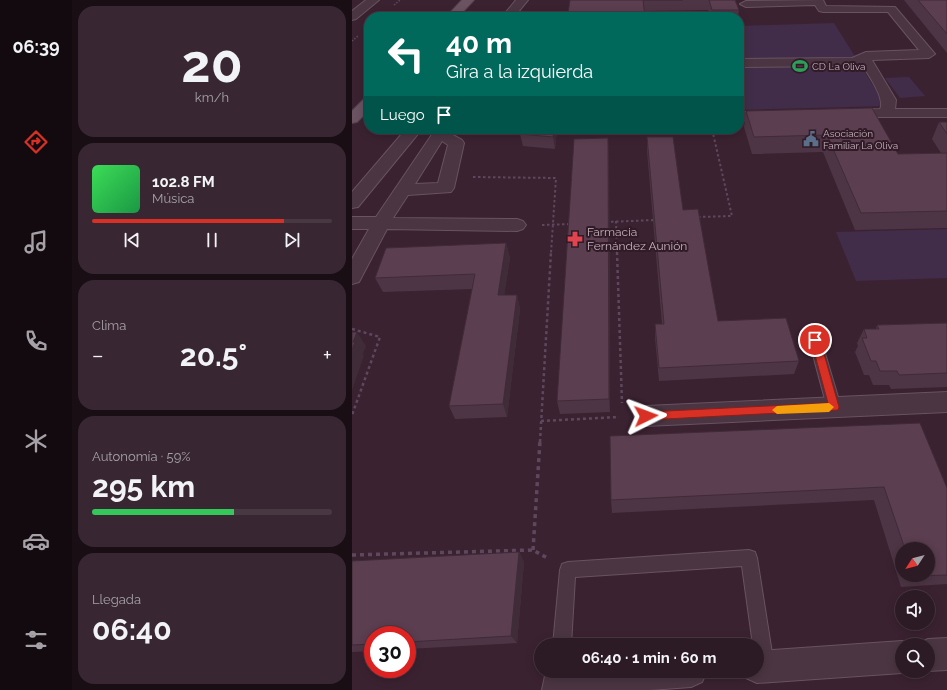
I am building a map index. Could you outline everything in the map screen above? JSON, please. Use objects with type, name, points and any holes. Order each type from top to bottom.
[{"type":"main road","points":[[457,12],[468,0]]},
{"type":"main road","points":[[352,119],[364,107]]},
{"type":"street","points":[[352,16],[373,0]]},
{"type":"street","points":[[512,12],[522,0]]},
{"type":"street","points":[[744,63],[854,62],[865,57],[929,54],[891,8],[823,9],[818,1],[746,4]]},
{"type":"street","points":[[865,57],[889,100],[889,108],[884,114]]},
{"type":"street","points":[[830,115],[947,113]]},
{"type":"street","points":[[744,116],[792,115]]},
{"type":"street","points":[[352,203],[410,134]]},
{"type":"street","points":[[352,277],[381,224],[439,134]]},
{"type":"street","points":[[402,190],[445,188],[456,143],[442,134]]},
{"type":"street","points":[[352,223],[517,225]]},
{"type":"street","points":[[646,416],[947,402]]},
{"type":"street","points":[[935,655],[947,654]]},
{"type":"street","points":[[764,666],[895,657]]},
{"type":"street","points":[[559,680],[588,678]]},
{"type":"lane","points":[[815,340],[834,407]]},
{"type":"lane","points":[[563,638],[568,570],[749,558],[758,638]]},
{"type":"path","points":[[693,218],[732,216],[713,134]]},
{"type":"path","points":[[448,177],[556,178],[533,550]]},
{"type":"path","points":[[600,222],[662,219]]},
{"type":"path","points":[[616,221],[622,417]]},
{"type":"path","points":[[517,225],[577,223]]},
{"type":"path","points":[[352,329],[380,337],[352,415]]},
{"type":"path","points":[[541,421],[646,416]]},
{"type":"path","points":[[352,555],[533,550],[568,570]]},
{"type":"shaded area","name":"CD La Oliva","points":[[834,23],[886,106],[744,110],[744,26]]},
{"type":"shaded area","points":[[909,77],[925,96],[900,98],[885,78]]},
{"type":"shaded area","points":[[947,229],[947,278],[856,281],[836,232]]},
{"type":"building","points":[[570,0],[643,0],[644,12],[568,12]]},
{"type":"building","points":[[709,0],[735,0],[739,10],[712,10]]},
{"type":"building","points":[[918,0],[947,0],[947,34]]},
{"type":"building","points":[[872,108],[898,154],[947,153],[947,211],[861,213],[827,135],[754,137],[746,111]]},
{"type":"building","points":[[939,122],[947,122],[947,134]]},
{"type":"building","points":[[520,134],[553,134],[553,137]]},
{"type":"building","points":[[647,137],[673,137],[683,210],[698,209],[718,321],[786,318],[799,361],[659,368],[655,324],[664,324]]},
{"type":"building","points":[[608,138],[609,399],[557,401],[574,139]]},
{"type":"building","points":[[506,243],[498,295],[517,295],[503,404],[449,406],[475,274],[375,278],[386,248]]},
{"type":"building","points":[[947,323],[947,373],[899,375],[897,371],[880,371],[876,361],[871,361],[862,338],[867,338],[864,329],[879,329],[877,325]]},
{"type":"building","points":[[352,332],[357,332],[352,350]]},
{"type":"building","points":[[920,423],[947,488],[947,575],[935,575],[935,542],[903,542],[884,487],[611,500],[610,436]]},
{"type":"building","points":[[519,552],[511,636],[416,641],[416,626],[364,626],[364,644],[352,645],[352,561]]},
{"type":"slow traffic","points":[[777,410],[829,407]]},
{"type":"place","name":"CD La Oliva","points":[[800,66]]},
{"type":"place","name":"Asociación Familiar La Oliva","points":[[811,139]]},
{"type":"place","name":"Farmacia Fernández Aunión","points":[[575,239]]},
{"type":"route","points":[[646,416],[834,407],[815,340]]}]
